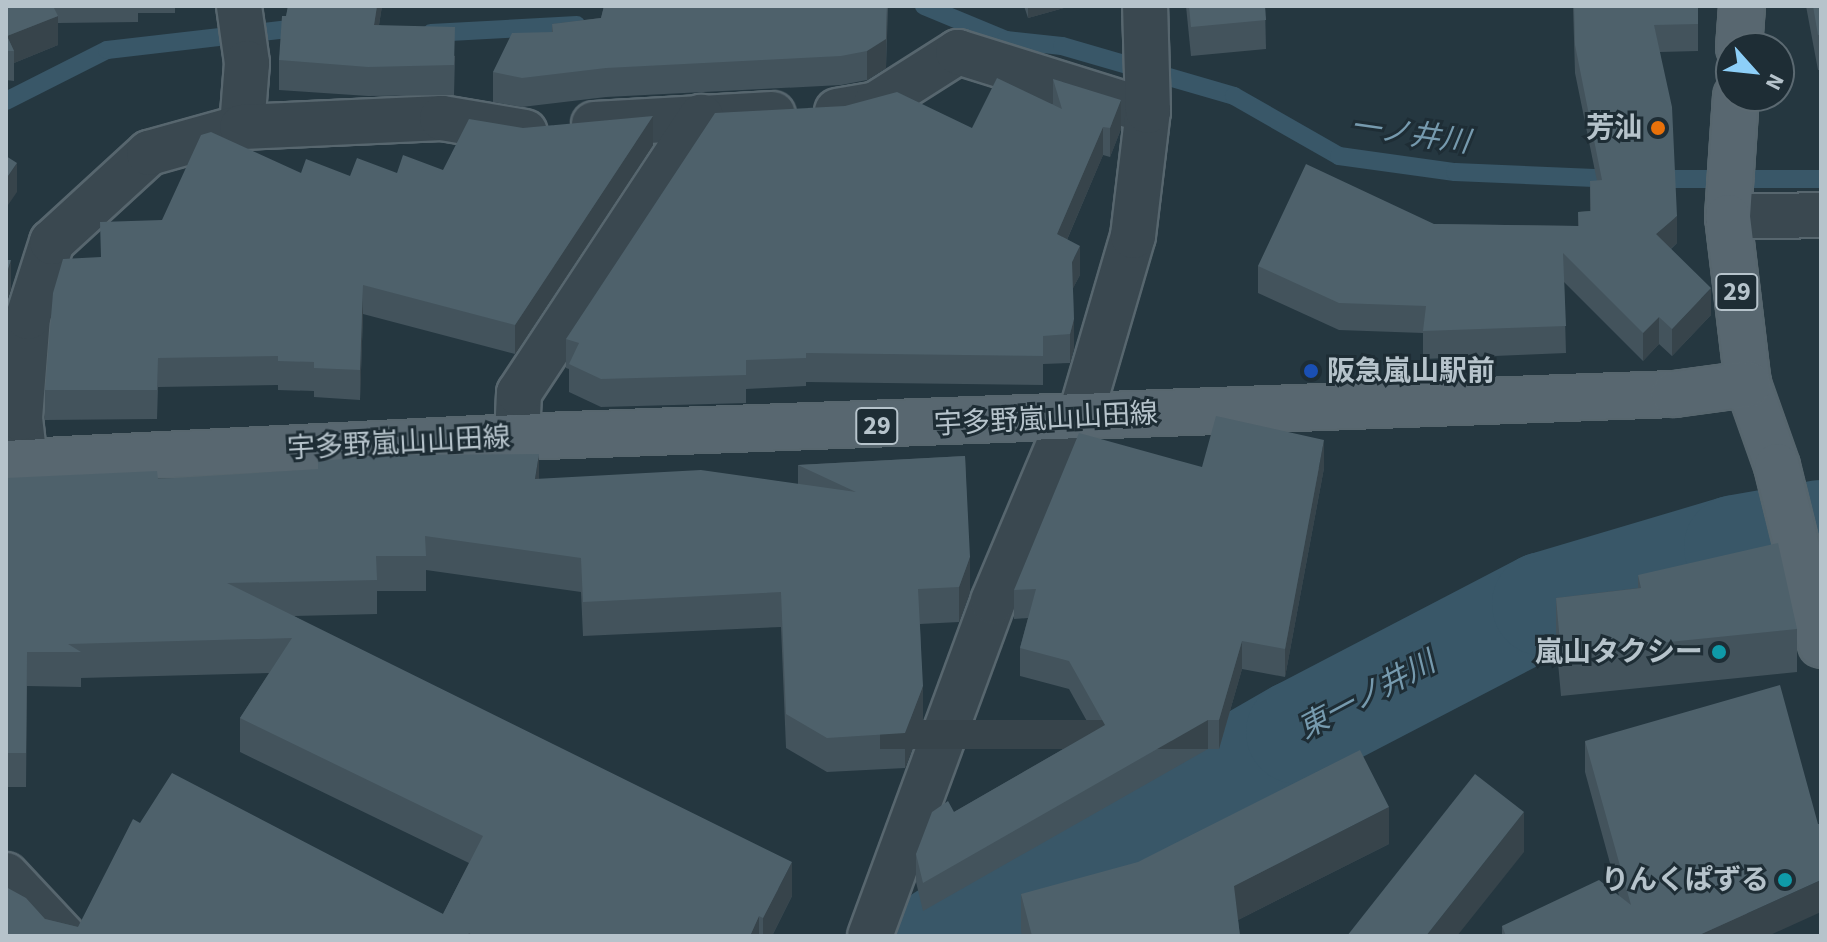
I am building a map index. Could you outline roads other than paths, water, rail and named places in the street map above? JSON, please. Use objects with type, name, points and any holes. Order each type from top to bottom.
[{"type":"main road","points":[[1740,32],[1742,6]]},
{"type":"main road","name":"29","points":[[1735,112],[1730,193],[1748,384]]},
{"type":"main road","points":[[1748,384],[1787,502],[1821,645]]},
{"type":"main road","name":"宇多野嵐山山田線","points":[[16,462],[517,437],[1674,394],[1748,384]]},
{"type":"street","points":[[239,6],[247,63],[242,127]]},
{"type":"street","points":[[870,936],[993,601],[1075,418],[1133,236],[1148,111],[1145,6]]},
{"type":"street","points":[[16,462],[28,317],[52,242],[149,153],[242,127],[442,118],[521,132],[876,104],[958,52],[1148,111]]},
{"type":"street","points":[[517,437],[519,393],[701,117]]},
{"type":"street","points":[[1730,193],[1821,215]]},
{"type":"street","points":[[6,875],[63,936]]},
{"type":"waterway","name":"一ノ井川","points":[[924,6],[1006,40],[1062,46],[1234,96],[1339,156],[1455,172],[1618,179]]},
{"type":"waterway","name":"一ノ井川","points":[[431,33],[577,25]]},
{"type":"waterway","name":"一ノ井川","points":[[6,101],[107,50],[305,27]]},
{"type":"waterway","name":"一ノ井川","points":[[1652,179],[1821,179]]},
{"type":"waterway","name":"東一ノ井川","points":[[943,936],[1298,732],[1544,604],[1736,547],[1821,532]]},
{"type":"place","name":"芳汕","points":[[1658,128]]},
{"type":"place","name":"阪急嵐山駅前","points":[[1311,371]]},
{"type":"place","name":"嵐山タクシー","points":[[1719,652]]},
{"type":"place","name":"りんくぱずる","points":[[1785,880]]}]
